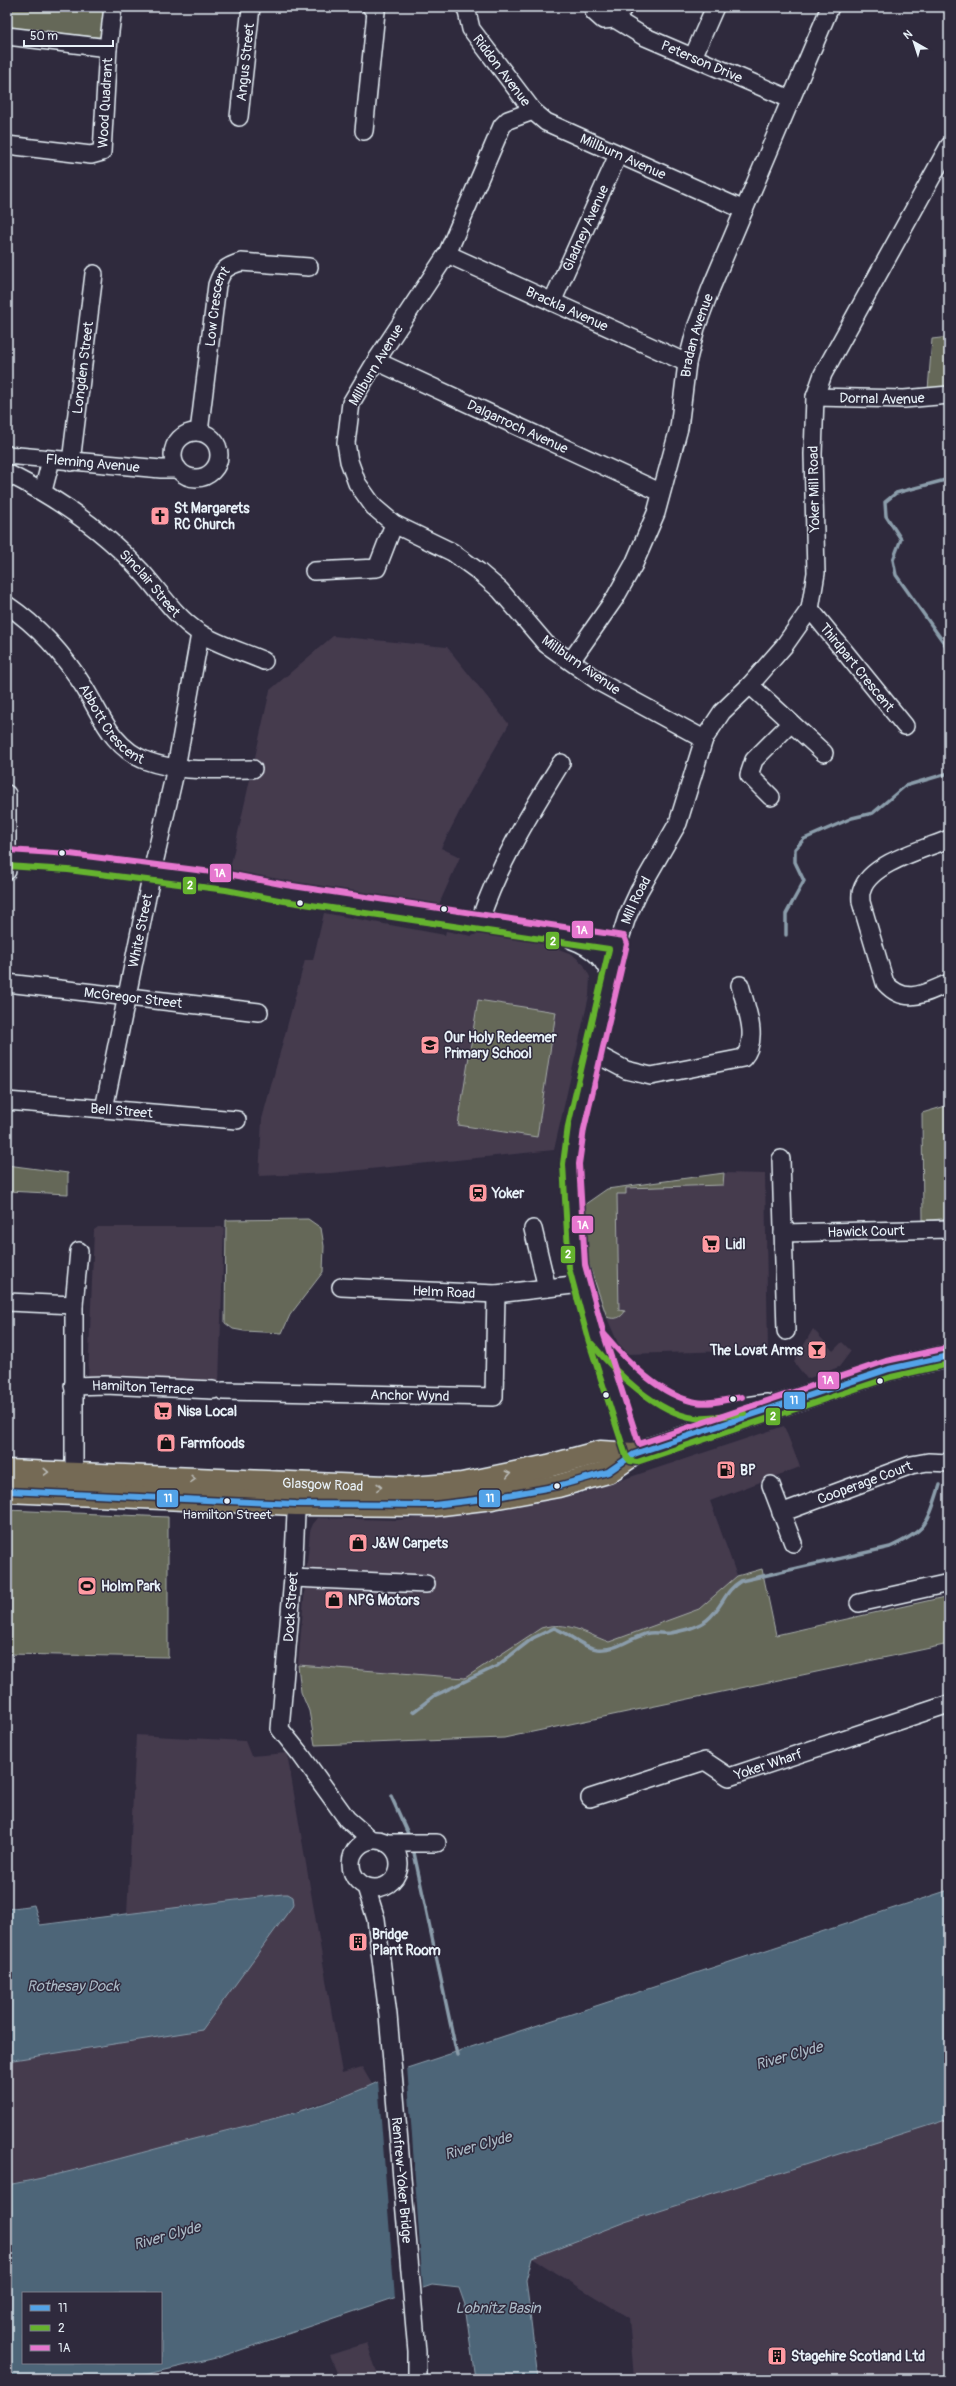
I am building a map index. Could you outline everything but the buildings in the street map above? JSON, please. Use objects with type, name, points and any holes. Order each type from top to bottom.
[{"type":"main road","points":[[634,1454],[889,1369],[949,1356]]},
{"type":"main road","name":"Glasgow Road","points":[[297,1494],[434,1487],[486,1479],[600,1452],[634,1454]]},
{"type":"main road","name":"Glasgow Road","points":[[7,1491],[74,1484],[455,1503],[558,1486],[608,1472],[634,1454]]},
{"type":"main road","name":"Glasgow Road","points":[[7,1470],[74,1484]]},
{"type":"street","name":"Wood Quadrant","points":[[7,145],[91,155],[102,152],[108,48],[113,7]]},
{"type":"street","name":"Angus Street","points":[[239,117],[251,7]]},
{"type":"street","points":[[364,131],[376,12],[371,7]]},
{"type":"street","name":"Riddon Avenue","points":[[466,7],[471,29],[532,111]]},
{"type":"street","name":"Peterson Drive","points":[[593,7],[594,12],[603,20],[619,13],[643,36],[790,99]]},
{"type":"street","points":[[693,57],[715,7]]},
{"type":"street","name":"Bradan Avenue","points":[[571,661],[615,598],[634,564],[656,513],[660,492],[671,462],[679,428],[687,363],[696,328],[711,288],[830,7]]},
{"type":"street","points":[[7,36],[108,48]]},
{"type":"street","name":"Millburn Avenue","points":[[704,739],[600,683],[546,644],[500,590],[478,571],[452,552],[394,524],[374,507],[357,483],[349,461],[346,444],[351,403],[376,361],[447,254],[502,126],[508,120],[532,111],[546,122],[744,210]]},
{"type":"street","name":"Yoker Mill Road","points":[[678,823],[704,739],[722,712],[750,685],[784,646],[810,609],[816,573],[813,454],[815,397],[823,374],[949,146]]},
{"type":"street","name":"Gladney Avenue","points":[[552,302],[618,155]]},
{"type":"street","name":"Brackla Avenue","points":[[447,254],[687,363]]},
{"type":"street","name":"Low Crescent","points":[[199,432],[217,285],[221,271],[231,265],[241,262],[309,267]]},
{"type":"street","name":"Longden Street","points":[[71,462],[94,274]]},
{"type":"street","name":"Dalgarroch Avenue","points":[[376,361],[660,492]]},
{"type":"street","name":"Dornal Avenue","points":[[815,397],[904,399],[949,395]]},
{"type":"street","points":[[199,432],[212,438],[219,448],[218,463],[208,475],[195,478],[183,474],[178,469],[174,459],[174,448],[180,439],[189,433],[199,432]]},
{"type":"street","name":"Fleming Avenue","points":[[7,455],[71,462],[178,469]]},
{"type":"street","points":[[43,491],[51,460]]},
{"type":"street","name":"Sinclair Street","points":[[7,473],[43,491],[96,529],[141,571],[168,604],[200,634],[264,661]]},
{"type":"street","points":[[314,571],[377,568],[394,524]]},
{"type":"street","name":"Abbott Crescent","points":[[7,605],[32,624],[57,650],[84,687],[109,734],[135,756],[176,768],[253,769]]},
{"type":"street","name":"Thirdpart Crescent","points":[[810,609],[905,726]]},
{"type":"street","name":"White Street","points":[[104,1109],[128,998],[152,872],[176,768],[200,634]]},
{"type":"street","points":[[750,685],[824,753]]},
{"type":"street","points":[[771,797],[749,775],[754,760],[791,723]]},
{"type":"street","points":[[480,920],[492,883],[522,825],[561,763]]},
{"type":"street","points":[[7,794],[7,863],[69,862],[152,872],[227,882],[447,918],[480,920],[619,942]]},
{"type":"street","name":"Mill Road","points":[[634,1454],[596,1337],[581,1284],[575,1251],[571,1164],[576,1128],[611,982],[619,942],[627,917],[639,892],[678,823]]},
{"type":"street","points":[[949,839],[880,868],[869,878],[862,890],[861,902],[886,983],[895,994],[907,997],[919,995],[949,983]]},
{"type":"street","points":[[549,932],[592,950],[605,963],[611,982]]},
{"type":"street","name":"McGregor Street","points":[[7,983],[259,1012]]},
{"type":"street","points":[[594,1053],[626,1070],[650,1076],[744,1058],[750,1051],[752,1039],[740,985]]},
{"type":"street","name":"Bell Street","points":[[7,1101],[237,1120]]},
{"type":"street","points":[[781,1159],[786,1331]]},
{"type":"street","points":[[533,1229],[547,1288]]},
{"type":"street","name":"Hawick Court","points":[[783,1234],[949,1229]]},
{"type":"street","points":[[74,1484],[74,1305],[79,1251]]},
{"type":"street","name":"Helm Road","points":[[341,1287],[496,1294],[581,1284]]},
{"type":"street","name":"Anchor Wynd","points":[[218,1391],[494,1397],[496,1294]]},
{"type":"street","points":[[7,1302],[74,1305]]},
{"type":"street","name":"Mill Road","points":[[596,1337],[625,1369],[672,1401],[688,1408],[705,1410],[801,1399]]},
{"type":"street","name":"Hamilton Terrace","points":[[73,1386],[105,1385],[218,1391]]},
{"type":"street","name":"Cooperage Court","points":[[782,1513],[911,1465],[928,1462],[949,1463]]},
{"type":"street","points":[[771,1485],[793,1543]]},
{"type":"street","name":"Dock Street","points":[[297,1494],[293,1578],[280,1729],[301,1755],[347,1819]]},
{"type":"street","points":[[293,1578],[426,1584]]},
{"type":"street","points":[[859,1603],[949,1582]]},
{"type":"street","name":"Yoker Wharf","points":[[590,1798],[705,1761],[729,1777],[949,1704]]},
{"type":"street","points":[[347,1819],[379,1842],[396,1851],[399,1865],[395,1878],[385,1886],[366,1887],[360,1883],[352,1871],[352,1858],[354,1851],[347,1819]]},
{"type":"street","points":[[354,1851],[359,1846],[379,1842],[437,1843],[410,1856],[399,1865]]},
{"type":"street","points":[[376,1919],[385,1886]]},
{"type":"street","points":[[366,1887],[376,1919]]},
{"type":"street","name":"Renfrew-Yoker Bridge","points":[[376,1919],[388,2015],[416,2345],[417,2379]]},
{"type":"shaded area","points":[[333,636],[447,647],[508,723],[508,726],[467,797],[441,848],[460,857],[440,902],[436,916],[227,882],[270,690]]},
{"type":"shaded area","name":"Our Holy Redeemer Primary School","points":[[324,913],[445,935],[446,931],[472,936],[481,932],[537,941],[572,954],[584,965],[590,977],[589,996],[554,1150],[331,1173],[259,1176],[262,1119],[305,960],[313,960]]},
{"type":"shaded area","points":[[724,1173],[765,1174],[768,1350],[626,1354],[620,1348],[604,1311],[587,1260],[584,1205],[607,1189]]},
{"type":"shaded area","points":[[98,1227],[224,1227],[219,1384],[88,1380],[94,1230]]},
{"type":"shaded area","points":[[813,1329],[833,1351],[842,1342],[851,1351],[839,1367],[807,1379],[794,1362]]},
{"type":"shaded area","points":[[784,1426],[800,1467],[710,1501],[737,1576],[699,1609],[609,1642],[573,1627],[556,1624],[541,1628],[464,1679],[298,1665],[310,1531],[318,1518],[397,1520],[503,1509],[582,1493]]},
{"type":"shaded area","points":[[136,1735],[245,1741],[251,1756],[287,1753],[342,2073],[362,2067],[373,2086],[278,2117],[49,2177],[7,2184],[7,2059],[288,1894],[127,1914]]},
{"type":"shaded area","points":[[949,2119],[949,2379],[634,2379],[629,2318],[532,2258],[625,2222]]},
{"type":"shaded area","points":[[367,2343],[378,2375],[366,2379],[340,2379],[330,2355]]},
{"type":"green space","points":[[7,7],[109,7],[101,37],[95,37],[7,27]]},
{"type":"green space","points":[[949,337],[949,386],[928,390],[932,339]]},
{"type":"green space","points":[[478,1000],[556,1012],[537,1137],[458,1125]]},
{"type":"green space","points":[[949,1105],[949,1218],[923,1221],[922,1113]]},
{"type":"green space","points":[[7,1165],[68,1173],[68,1194],[7,1191]]},
{"type":"green space","points":[[724,1173],[723,1185],[626,1188],[626,1194],[617,1194],[619,1310],[625,1311],[618,1318],[607,1317],[586,1256],[584,1205],[607,1189]]},
{"type":"green space","points":[[308,1219],[321,1228],[324,1246],[323,1272],[290,1315],[282,1333],[233,1329],[225,1323],[226,1220]]},
{"type":"green space","name":"Holm Park","points":[[7,1510],[168,1517],[168,1657],[7,1654]]},
{"type":"green space","points":[[762,1569],[776,1635],[949,1596],[949,1644],[504,1738],[315,1745],[309,1711],[301,1692],[298,1665],[465,1678],[541,1628],[551,1626],[568,1627],[609,1642],[699,1609],[737,1576]]},
{"type":"water","points":[[949,1890],[949,2119],[625,2222],[532,2258],[526,2280],[538,2379],[475,2379],[465,2305],[459,2288],[432,2285],[220,2357],[128,2379],[7,2379],[7,2185],[75,2170],[269,2120],[323,2104],[376,2083],[401,2070]]},
{"type":"water","name":"Rothesay Dock","points":[[288,1894],[293,1897],[294,1904],[202,2030],[7,2061],[7,1909],[34,1905],[40,1925]]},
{"type":"pier","points":[[407,2066],[423,2290],[395,2299],[378,2081]]},
{"type":"waterway","points":[[949,479],[896,493],[885,502],[886,516],[901,539],[893,560],[896,575],[949,650]]},
{"type":"waterway","points":[[786,935],[786,914],[804,881],[795,862],[795,849],[804,839],[852,818],[873,813],[905,786],[949,773]]},
{"type":"waterway","points":[[413,1712],[434,1696],[497,1666],[533,1638],[554,1628],[591,1648],[612,1648],[649,1633],[670,1633],[699,1625],[707,1620],[717,1610],[731,1589],[741,1581],[890,1547],[903,1541],[925,1524],[940,1485]]},
{"type":"waterway","points":[[391,1796],[410,1838]]},
{"type":"waterway","points":[[413,1848],[457,2055]]},
{"type":"transit line","name":"1A","points":[[8,850],[70,854],[228,874],[286,885],[624,936],[627,944],[584,1129],[579,1164],[585,1265],[604,1335],[639,1444],[886,1361],[947,1348]]},
{"type":"transit line","name":"2","points":[[7,866],[68,870],[226,890],[284,901],[609,949],[568,1126],[563,1164],[569,1268],[588,1339],[626,1456],[630,1461],[637,1462],[891,1377],[949,1364]]},
{"type":"transit line","name":"1A","points":[[604,1334],[645,1376],[670,1393],[702,1403],[742,1397]]},
{"type":"transit line","name":"2","points":[[592,1344],[613,1367],[638,1390],[652,1400],[681,1415],[695,1418],[714,1418],[744,1413]]},
{"type":"transit line","name":"11","points":[[7,1491],[296,1504],[434,1505],[492,1498],[558,1486],[608,1472],[634,1454],[889,1369],[949,1356]]},
{"type":"place","name":"St Margarets RC Church","points":[[160,516]]},
{"type":"place","name":"Our Holy Redeemer Primary School","points":[[430,1045]]},
{"type":"place","name":"Yoker","points":[[478,1193]]},
{"type":"place","name":"Lidl","points":[[711,1244]]},
{"type":"place","name":"The Lovat Arms","points":[[817,1350]]},
{"type":"place","name":"Nisa Local","points":[[163,1411]]},
{"type":"place","name":"Farmfoods","points":[[166,1443]]},
{"type":"place","name":"BP","points":[[726,1470]]},
{"type":"place","name":"Hamilton Street","points":[[227,1501]]},
{"type":"place","name":"J&W Carpets","points":[[358,1543]]},
{"type":"place","name":"Holm Park","points":[[87,1586]]},
{"type":"place","name":"NPG Motors","points":[[334,1600]]},
{"type":"place","name":"Bridge Plant Room","points":[[358,1942]]},
{"type":"place","name":"Stagehire Scotland Ltd","points":[[777,2356]]},
{"type":"water label","name":"River Clyde","points":[[789,2056]]},
{"type":"water label","name":"River Clyde","points":[[478,2146]]},
{"type":"water label","name":"River Clyde","points":[[167,2236]]},
{"type":"water label","name":"Lobnitz Basin","points":[[498,2308]]}]
